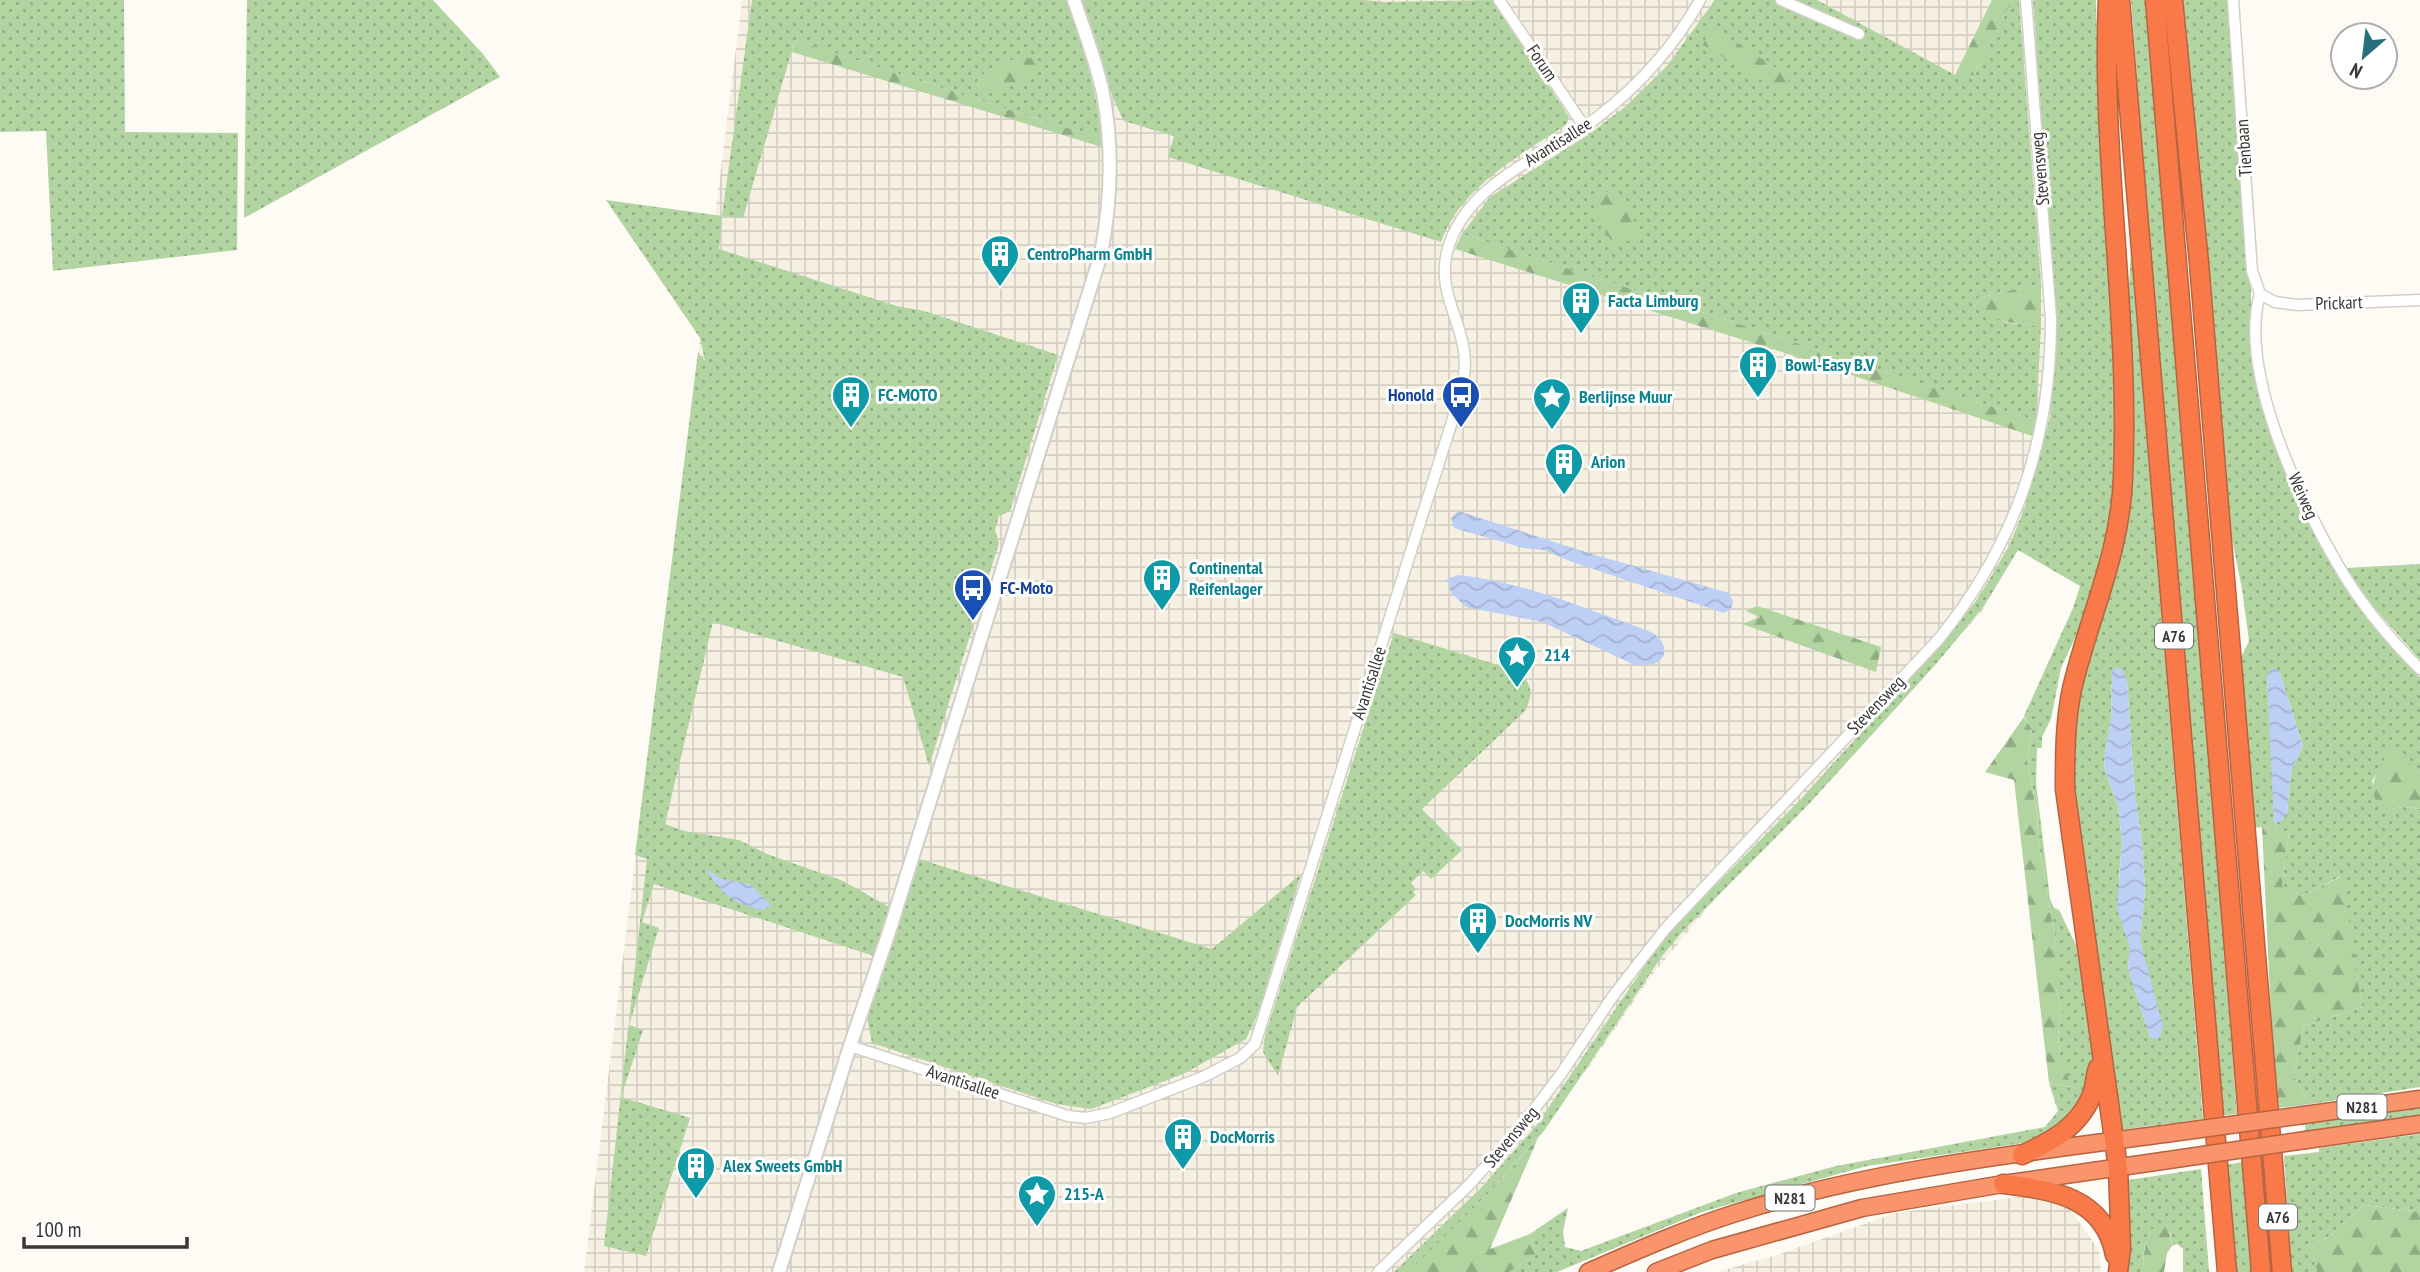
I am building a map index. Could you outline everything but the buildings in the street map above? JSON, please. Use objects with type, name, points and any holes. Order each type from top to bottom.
[{"type":"highway","points":[[2108,0],[2108,82],[2122,376],[2123,479],[2108,572],[2076,674],[2067,717],[2065,789],[2118,1168],[2121,1249],[2117,1272]]},
{"type":"highway","name":"A76","points":[[2120,0],[2227,1272]]},
{"type":"highway","name":"A76","points":[[2155,0],[2261,1272]]},
{"type":"highway","name":"A76","points":[[2173,0],[2197,238],[2283,1272]]},
{"type":"highway","points":[[2022,1154],[2060,1135],[2081,1116],[2092,1095],[2102,1055]]},
{"type":"highway","name":"N281","points":[[1588,1272],[1701,1224],[1863,1181],[2022,1154],[2420,1099]]},
{"type":"highway","name":"N281","points":[[1656,1272],[1712,1250],[1862,1208],[2003,1184],[2420,1124]]},
{"type":"highway","points":[[2003,1184],[2057,1192],[2086,1207],[2109,1236],[2115,1250],[2117,1272]]},
{"type":"street","points":[[779,1272],[889,932],[1101,254],[1107,223],[1110,182],[1103,94],[1073,0]]},
{"type":"street","name":"Forum","points":[[1499,0],[1584,127]]},
{"type":"street","name":"Avantisallee","points":[[850,1046],[1068,1116],[1086,1118],[1110,1112],[1219,1070],[1240,1058],[1255,1044],[1461,393],[1464,350],[1447,296],[1447,251],[1460,223],[1486,192],[1519,167],[1600,116],[1666,51],[1700,0]]},
{"type":"street","points":[[1781,0],[1859,34]]},
{"type":"street","name":"Stevensweg","points":[[1378,1272],[1468,1186],[1517,1132],[1561,1074],[1612,996],[1666,928],[1938,640],[1972,596],[2004,538],[2021,499],[2035,455],[2048,391],[2051,336],[2026,0]]},
{"type":"street","name":"Tienbaan","points":[[2233,0],[2252,271],[2260,294]]},
{"type":"street","name":"Prickart","points":[[2260,294],[2275,302],[2297,305],[2420,300]]},
{"type":"street","name":"Weiweg","points":[[2260,294],[2255,317],[2258,366],[2266,401],[2292,471],[2344,576],[2365,606],[2420,669]]},
{"type":"shaded area","points":[[742,0],[2046,0],[2068,365],[2022,542],[1980,614],[1715,899],[1649,979],[1591,1064],[1554,1112],[1400,1272],[584,1272]]},
{"type":"shaded area","points":[[2057,1192],[2099,1250],[2101,1272],[1717,1272],[1780,1254],[1895,1213]]},
{"type":"green space","points":[[0,0],[124,0],[125,132],[238,133],[237,250],[53,271],[46,131],[0,132]]},
{"type":"green space","points":[[247,0],[433,0],[483,54],[500,77],[244,218]]},
{"type":"green space","points":[[752,0],[1066,0],[1088,67],[1101,136],[1059,126],[795,40],[743,218],[722,216]],"holes":[[[1019,58],[1020,81],[1003,88],[980,89],[977,81],[991,69]]]},
{"type":"green space","points":[[1082,0],[1492,0],[1569,117],[1566,125],[1511,161],[1477,189],[1462,205],[1441,242],[1168,157],[1174,136],[1124,121],[1111,92]]},
{"type":"green space","points":[[1715,0],[1817,0],[1955,75],[1974,75],[2012,0],[2019,0],[2041,284],[1978,298],[1975,307],[2008,323],[2041,326],[2036,421],[1462,234],[1490,197],[1588,135],[1625,107],[1667,66]]},
{"type":"green space","points":[[1992,0],[2012,0],[1974,75],[1955,75]]},
{"type":"green space","points":[[2033,0],[2096,0],[2113,325],[2114,492],[2107,537],[2091,604],[2061,668],[2051,719],[2042,737],[2042,748],[2037,748],[2036,783],[2050,899],[2054,908],[2059,910],[2077,947],[2093,1061],[2091,1076],[2080,1103],[2063,1124],[2023,1143],[1867,1166],[1702,1212],[1557,1272],[1509,1272],[1536,1254],[1530,1234],[1568,1208],[1563,1231],[1565,1247],[1581,1251],[1736,1193],[1836,1166],[2045,1127],[2058,1111],[2049,1083],[2070,1087],[2060,1054],[2058,1034],[2062,1010],[2056,988],[2056,944],[2027,760],[2032,729],[2024,716],[2073,608],[2080,586],[2018,550],[1984,606],[1937,663],[1809,804],[1683,931],[1662,956],[1544,1131],[1488,1194],[1413,1268],[1394,1272],[1481,1188],[1536,1126],[1655,951],[1676,925],[1802,798],[1930,657],[1976,601],[2009,546],[2024,510],[2051,413],[2055,307]]},
{"type":"green space","points":[[2131,0],[2149,0],[2237,1114],[2217,1116]]},
{"type":"green space","points":[[2181,0],[2230,0],[2250,264],[2252,325],[2287,467],[2363,609],[2420,677],[2420,772],[2391,750],[2372,781],[2386,812],[2399,807],[2420,809],[2420,1087],[2311,1104],[2293,1075],[2304,1026],[2362,1007],[2341,876],[2302,896],[2282,886],[2289,832],[2254,828],[2238,663],[2249,641],[2226,510],[2202,202]],"holes":[[[2279,670],[2303,746],[2291,771],[2287,813],[2275,823],[2267,678]]]},
{"type":"green space","points":[[1709,29],[1731,39],[1790,77],[1784,94],[1703,45]]},
{"type":"green space","points":[[795,40],[1059,126],[1101,136],[1102,147],[792,52]]},
{"type":"green space","points":[[1019,58],[1035,58],[1039,63],[1013,85],[997,90],[980,89],[977,81],[986,73],[996,66]]},
{"type":"green space","points":[[1594,187],[1615,195],[1643,233],[1616,247],[1595,218]]},
{"type":"green space","points":[[606,200],[722,216],[719,249],[1058,355],[1010,511],[999,516],[995,530],[999,543],[929,766],[903,677],[713,622],[665,824],[684,831],[739,840],[767,854],[843,881],[891,908],[877,957],[654,884],[642,922],[659,928],[629,1025],[643,1030],[621,1097],[690,1118],[646,1256],[604,1246],[647,859],[635,855],[698,352],[705,361],[700,338]]},
{"type":"green space","points":[[1462,234],[2036,421],[2032,436],[1804,359],[1455,249]]},
{"type":"green space","points":[[2131,249],[2203,1119],[2119,1130],[2070,784],[2069,734],[2129,493],[2133,439],[2128,305]],"holes":[[[2112,671],[2127,681],[2135,796],[2142,842],[2145,892],[2140,941],[2146,967],[2150,1037],[2128,968],[2130,948],[2119,877],[2122,842],[2118,806],[2105,771],[2104,759],[2111,720]]]},
{"type":"green space","points":[[2041,284],[2041,326],[1999,319],[1975,308],[1978,298]]},
{"type":"green space","points":[[2420,564],[2420,660],[2371,604],[2346,568]]},
{"type":"green space","points":[[1757,606],[1881,647],[1876,672],[1742,624],[1760,617],[1746,611]]},
{"type":"green space","points":[[1394,633],[1521,672],[1529,686],[1530,698],[1526,710],[1422,809],[1462,850],[1431,879],[1423,871],[1411,883],[1416,889],[1413,892],[1416,895],[1297,1007],[1278,1076],[1263,1052],[1265,1036]]},
{"type":"green space","points":[[2024,717],[2032,729],[2027,760],[2056,944],[2056,988],[2062,1010],[2058,1034],[2060,1054],[2071,1087],[2049,1083],[2014,780],[1985,772]]},
{"type":"green space","points":[[2391,749],[2420,772],[2420,809],[2399,807],[2386,812],[2381,810],[2376,801],[2373,786],[2375,778]]},
{"type":"green space","points":[[2262,827],[2289,832],[2282,886],[2302,896],[2342,876],[2362,1007],[2304,1026],[2293,1075],[2311,1104],[2279,1108],[2271,1017]]},
{"type":"green space","points":[[919,859],[1212,949],[1301,874],[1258,1013],[1246,1039],[1183,1074],[1091,1109],[1056,1104],[872,1043],[867,1018]]},
{"type":"green space","points":[[2420,1102],[2420,1118],[2306,1134],[2305,1124],[2355,1117]]},
{"type":"green space","points":[[2420,1134],[2420,1212],[2364,1205],[2331,1235],[2312,1246],[2317,1272],[2292,1272],[2284,1156],[2319,1152],[2319,1148]]},
{"type":"green space","points":[[1538,1138],[1490,1249],[1530,1234],[1536,1254],[1509,1272],[1402,1272],[1413,1267],[1488,1194]]},
{"type":"green space","points":[[2242,1162],[2251,1272],[2231,1272],[2221,1166]]},
{"type":"green space","points":[[2201,1169],[2209,1272],[2183,1272],[2183,1249],[2177,1244],[2172,1246],[2170,1231],[2150,1232],[2144,1248],[2143,1272],[2127,1272],[2122,1181]]},
{"type":"green space","points":[[2364,1205],[2420,1212],[2420,1272],[2317,1272],[2312,1246],[2331,1235]]},
{"type":"green space","points":[[2162,1222],[2168,1224],[2172,1246],[2167,1253],[2164,1272],[2143,1272],[2148,1237]]},
{"type":"water","points":[[1458,511],[1595,555],[1729,593],[1733,602],[1731,609],[1724,613],[1544,550],[1524,548],[1454,528],[1451,518]]},
{"type":"water","points":[[1458,575],[1532,590],[1651,632],[1661,641],[1663,657],[1657,663],[1635,665],[1542,622],[1466,607],[1451,593],[1447,579]]},
{"type":"water","points":[[2116,667],[2122,669],[2127,681],[2145,892],[2140,941],[2163,1026],[2159,1039],[2150,1038],[2128,968],[2130,948],[2117,909],[2122,842],[2118,806],[2105,771],[2104,759],[2111,720],[2112,671]]},
{"type":"water","points":[[2272,668],[2279,670],[2303,746],[2291,771],[2287,813],[2282,821],[2274,823],[2267,677]]},
{"type":"water","points":[[704,868],[722,879],[750,884],[771,905],[762,910],[734,900],[722,891]]},
{"type":"place","name":"CentroPharm GmbH","points":[[1000,288]]},
{"type":"place","name":"Facta Limburg","points":[[1581,335]]},
{"type":"place","name":"Bowl-Easy B.V","points":[[1758,399]]},
{"type":"place","name":"FC-MOTO","points":[[851,429]]},
{"type":"place","name":"Honold","points":[[1461,429]]},
{"type":"place","name":"Berlijnse Muur","points":[[1552,431]]},
{"type":"place","name":"Arion","points":[[1564,496]]},
{"type":"place","name":"Continental Reifenlager","points":[[1162,612]]},
{"type":"place","name":"FC-Moto","points":[[973,622]]},
{"type":"place","name":"214","points":[[1517,689]]},
{"type":"place","name":"DocMorris NV","points":[[1478,955]]},
{"type":"place","name":"DocMorris","points":[[1183,1171]]},
{"type":"place","name":"Alex Sweets GmbH","points":[[696,1200]]},
{"type":"place","name":"215-A","points":[[1037,1228]]}]
